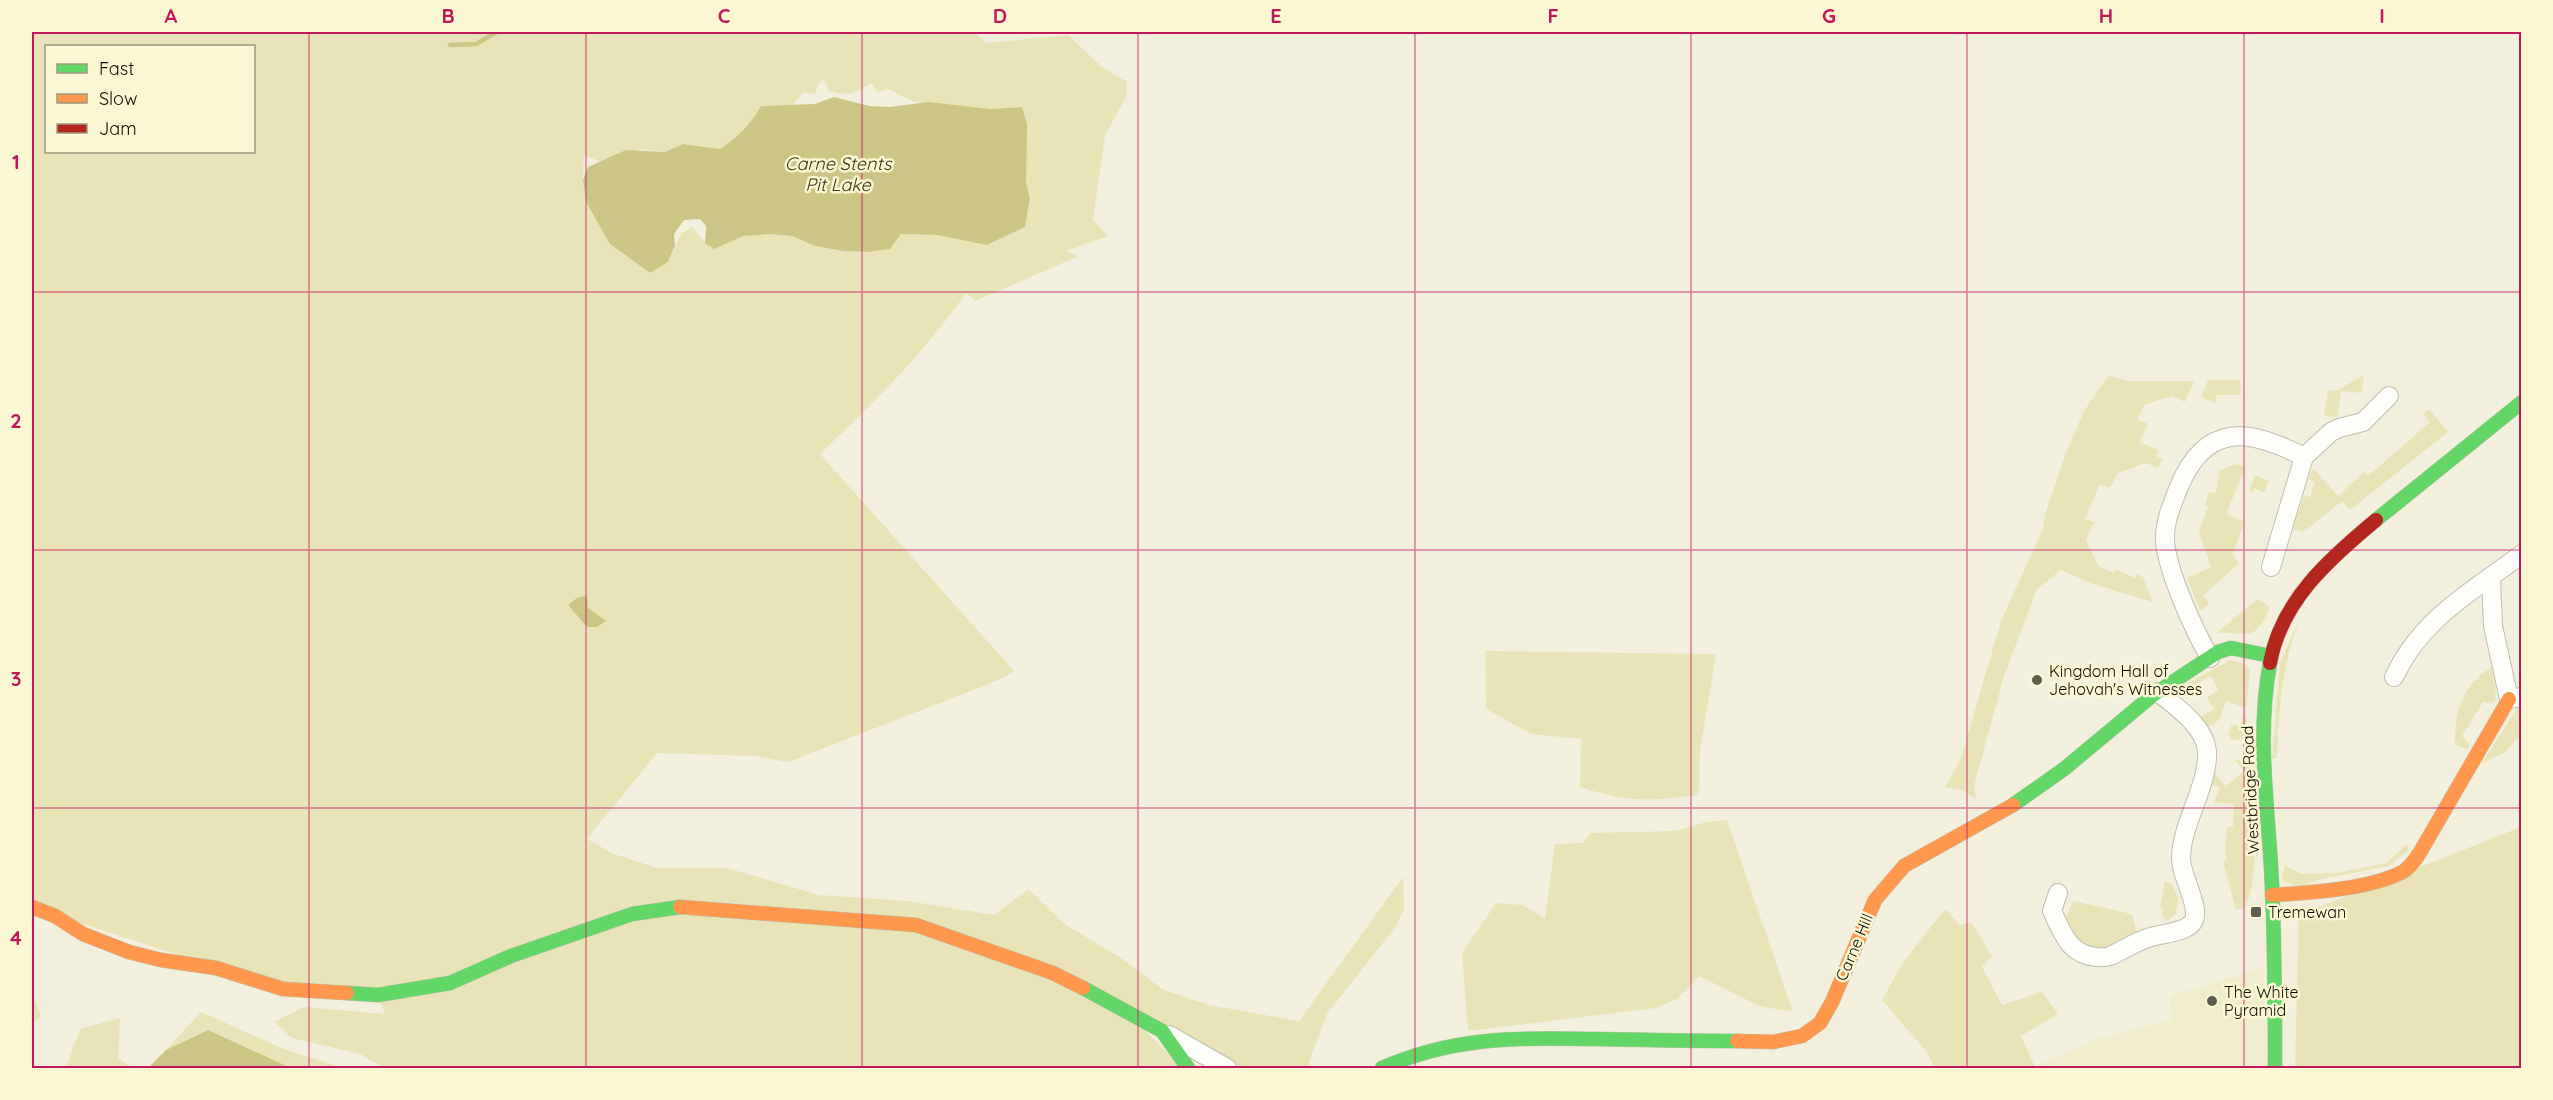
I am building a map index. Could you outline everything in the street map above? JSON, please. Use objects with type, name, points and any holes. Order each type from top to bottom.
[{"type":"street","points":[[2271,567],[2288,538],[2304,457],[2331,432],[2363,422],[2389,396]]},
{"type":"street","name":"Westbridge Road","points":[[2275,1068],[2272,895],[2262,727],[2271,656],[2288,614],[2300,594],[2328,561],[2459,450],[2522,402]]},
{"type":"street","points":[[2210,658],[2198,636],[2171,567],[2165,545],[2165,523],[2188,466],[2212,442],[2243,434],[2268,441],[2304,457]]},
{"type":"street","points":[[2394,677],[2405,653],[2429,624],[2522,554]]},
{"type":"street","points":[[2272,895],[2334,889],[2389,877],[2406,870],[2419,854],[2515,698],[2493,626],[2491,578]]},
{"type":"street","name":"Carne Hill","points":[[1382,1068],[1414,1054],[1455,1044],[1504,1038],[1773,1042],[1802,1036],[1820,1023],[1832,1002],[1875,900],[1904,866],[2012,807],[2064,769],[2158,692],[2210,658],[2231,648],[2271,656]]},
{"type":"street","points":[[2058,893],[2052,911],[2069,946],[2079,953],[2106,957],[2137,941],[2170,931],[2187,911],[2189,890],[2181,857],[2204,770],[2207,750],[2202,736],[2188,719],[2158,692]]},
{"type":"street","points":[[32,907],[55,916],[83,934],[129,952],[161,960],[216,968],[283,989],[378,995],[450,983],[511,956],[632,914],[676,907],[916,925],[1053,974],[1147,1021],[1227,1068]]},
{"type":"street","points":[[1162,1031],[1188,1068]]},
{"type":"shaded area","points":[[32,32],[974,32],[986,43],[1068,35],[1102,67],[1127,82],[1126,97],[1105,136],[1093,220],[1108,236],[1066,251],[1079,256],[975,301],[966,293],[897,377],[820,454],[1014,671],[999,680],[788,762],[754,756],[657,753],[587,839],[614,854],[657,868],[727,868],[819,895],[908,901],[994,915],[1028,889],[1066,925],[1118,956],[1164,990],[1209,1005],[1299,1021],[1403,877],[1404,909],[1396,926],[1327,1014],[1307,1068],[1233,1068],[1140,1025],[1182,1068],[384,1068],[360,1054],[292,1038],[274,1022],[304,1007],[385,1014],[378,995],[283,989],[32,907]],"holes":[[[825,79],[829,91],[841,93],[856,92],[871,83],[877,92],[888,89],[914,102],[991,109],[1022,107],[1026,183],[1030,198],[1025,227],[987,245],[937,235],[901,234],[867,252],[815,246],[792,236],[769,234],[743,235],[705,243],[692,226],[682,234],[668,262],[650,273],[610,244],[586,202],[583,180],[584,155],[601,162],[642,149],[665,152],[683,144],[720,149],[743,130],[761,106],[793,105],[803,92],[815,94],[819,83]],[[587,595],[587,608],[605,621],[587,627],[580,618]]]},
{"type":"shaded area","points":[[2364,375],[2362,393],[2341,391],[2338,417],[2324,416],[2328,390],[2336,391]]},
{"type":"shaded area","points":[[2108,376],[2129,381],[2194,381],[2185,402],[2172,396],[2144,405],[2138,419],[2148,424],[2140,442],[2158,450],[2157,457],[2163,459],[2158,468],[2146,463],[2118,473],[2110,488],[2100,484],[2085,519],[2094,522],[2086,540],[2098,566],[2114,573],[2116,569],[2135,578],[2137,574],[2143,577],[2153,602],[2093,584],[2061,570],[2037,589],[2004,676],[1974,786],[1976,799],[1961,790],[1945,787],[1961,758],[2001,621],[2042,531],[2046,511],[2065,455],[2084,411]]},
{"type":"shaded area","points":[[2208,380],[2240,380],[2241,395],[2216,395],[2216,403],[2201,397]]},
{"type":"shaded area","points":[[2429,409],[2448,432],[2350,510],[2342,501],[2304,532],[2293,529],[2304,496],[2310,497],[2315,482],[2309,479],[2313,468],[2338,496],[2364,472],[2368,476],[2430,422],[2423,414]]},
{"type":"shaded area","points":[[2236,464],[2244,466],[2244,471],[2226,514],[2244,521],[2233,555],[2239,563],[2203,596],[2209,603],[2201,612],[2187,578],[2211,567],[2199,532],[2208,506],[2205,505],[2209,492],[2216,493],[2220,470]]},
{"type":"shaded area","points":[[2255,475],[2269,481],[2264,493],[2255,488],[2253,493],[2249,492]]},
{"type":"shaded area","points":[[2258,599],[2270,607],[2255,631],[2244,634],[2216,633]]},
{"type":"shaded area","points":[[2303,610],[2286,665],[2277,758],[2272,759],[2280,663]]},
{"type":"shaded area","points":[[1485,651],[1716,654],[1700,751],[1699,795],[1640,799],[1613,796],[1580,787],[1581,739],[1531,734],[1486,709]]},
{"type":"shaded area","points":[[2230,660],[2246,664],[2250,671],[2246,708],[2226,701],[2219,720],[2208,727],[2200,718],[2214,709],[2207,697],[2218,690],[2211,676],[2183,691],[2183,686]]},
{"type":"shaded area","points":[[2495,665],[2493,674],[2495,701],[2483,702],[2462,736],[2470,745],[2467,749],[2455,745],[2456,720],[2468,689],[2484,672]]},
{"type":"shaded area","points":[[2521,703],[2521,735],[2504,753],[2481,764]]},
{"type":"shaded area","points":[[2246,708],[2247,739],[2231,740],[2228,734],[2232,724],[2240,726]]},
{"type":"shaded area","points":[[2235,760],[2248,760],[2254,837],[2253,878],[2250,895],[2244,908],[2236,910],[2223,861],[2227,860],[2225,852],[2227,827],[2233,827],[2234,804],[2214,802],[2220,787],[2210,784],[2214,773],[2226,786],[2244,771]]},
{"type":"shaded area","points":[[1727,820],[1793,1012],[1759,1006],[1699,976],[1677,999],[1656,1008],[1468,1031],[1462,953],[1496,903],[1523,905],[1545,919],[1555,844],[1583,843],[1590,833],[1676,831],[1706,822]]},
{"type":"shaded area","points":[[2521,827],[2521,1068],[2295,1068],[2299,915]]},
{"type":"shaded area","points":[[2407,844],[2409,850],[2389,866],[2317,880],[2299,887],[2282,880],[2285,865],[2301,874],[2336,873],[2386,863]]},
{"type":"shaded area","points":[[2165,882],[2172,883],[2178,899],[2176,914],[2167,921],[2162,915],[2163,909],[2160,908]]},
{"type":"shaded area","points":[[2073,901],[2132,914],[2137,934],[2104,950],[2089,948],[2078,939],[2065,920]]},
{"type":"shaded area","points":[[1945,909],[1960,925],[1971,922],[1992,956],[1982,967],[2002,1005],[2042,992],[2058,1014],[2021,1036],[2035,1067],[1935,1068],[1926,1051],[1882,1000],[1902,964]]},
{"type":"shaded area","points":[[2264,967],[2267,1068],[2031,1068],[2093,1040],[2172,1019],[2169,996]]},
{"type":"shaded area","points":[[32,990],[41,1016],[32,1024]]},
{"type":"shaded area","points":[[201,1012],[284,1049],[343,1068],[291,1068],[208,1030],[166,1050]]},
{"type":"shaded area","points":[[120,1018],[118,1058],[133,1068],[66,1068],[80,1029]]},
{"type":"water","name":"Carne Stents Pit Lake","points":[[834,97],[869,106],[890,107],[928,102],[991,109],[1022,107],[1027,124],[1026,182],[1030,198],[1025,227],[987,245],[937,235],[901,234],[890,249],[867,252],[843,251],[815,246],[792,236],[769,234],[743,236],[714,249],[705,243],[706,226],[700,219],[684,220],[674,234],[675,245],[668,262],[650,273],[610,244],[586,202],[583,180],[588,167],[626,150],[665,152],[683,144],[720,149],[743,130],[761,106],[815,104]]},
{"type":"water","points":[[587,595],[588,608],[606,621],[597,627],[587,627],[568,605],[577,598]]},
{"type":"water","points":[[208,1030],[291,1068],[148,1068],[166,1050]]},
{"type":"waterway","points":[[450,45],[476,44],[497,32]]},
{"type":"traffic: fast","points":[[2376,520],[2522,402]]},
{"type":"traffic: fast","points":[[2013,805],[2064,769],[2153,695],[2218,652],[2231,648],[2271,656]]},
{"type":"traffic: fast","points":[[2270,663],[2264,714],[2264,740],[2273,917],[2275,1068]]},
{"type":"traffic: fast","points":[[347,993],[378,995],[450,983],[511,956],[632,914],[680,907]]},
{"type":"traffic: fast","points":[[1083,988],[1162,1031],[1188,1068]]},
{"type":"traffic: fast","points":[[1382,1068],[1435,1050],[1461,1044],[1512,1039],[1737,1041]]},
{"type":"traffic: slow","points":[[2272,895],[2358,886],[2404,871],[2419,854],[2509,699]]},
{"type":"traffic: slow","points":[[1737,1041],[1773,1042],[1802,1036],[1820,1023],[1832,1002],[1875,900],[1904,866],[2013,805]]},
{"type":"traffic: slow","points":[[32,907],[55,916],[83,934],[129,952],[161,960],[216,968],[283,989],[347,993]]},
{"type":"traffic: slow","points":[[680,907],[916,925],[1053,973],[1083,988]]},
{"type":"traffic: jam","points":[[2270,663],[2276,641],[2296,601],[2325,566],[2376,520]]},
{"type":"place","name":"Kingdom Hall of Jehovah's Witnesses","points":[[2037,680]]},
{"type":"place","name":"Tremewan","points":[[2256,912]]},
{"type":"place","name":"The White Pyramid","points":[[2212,1001]]}]
